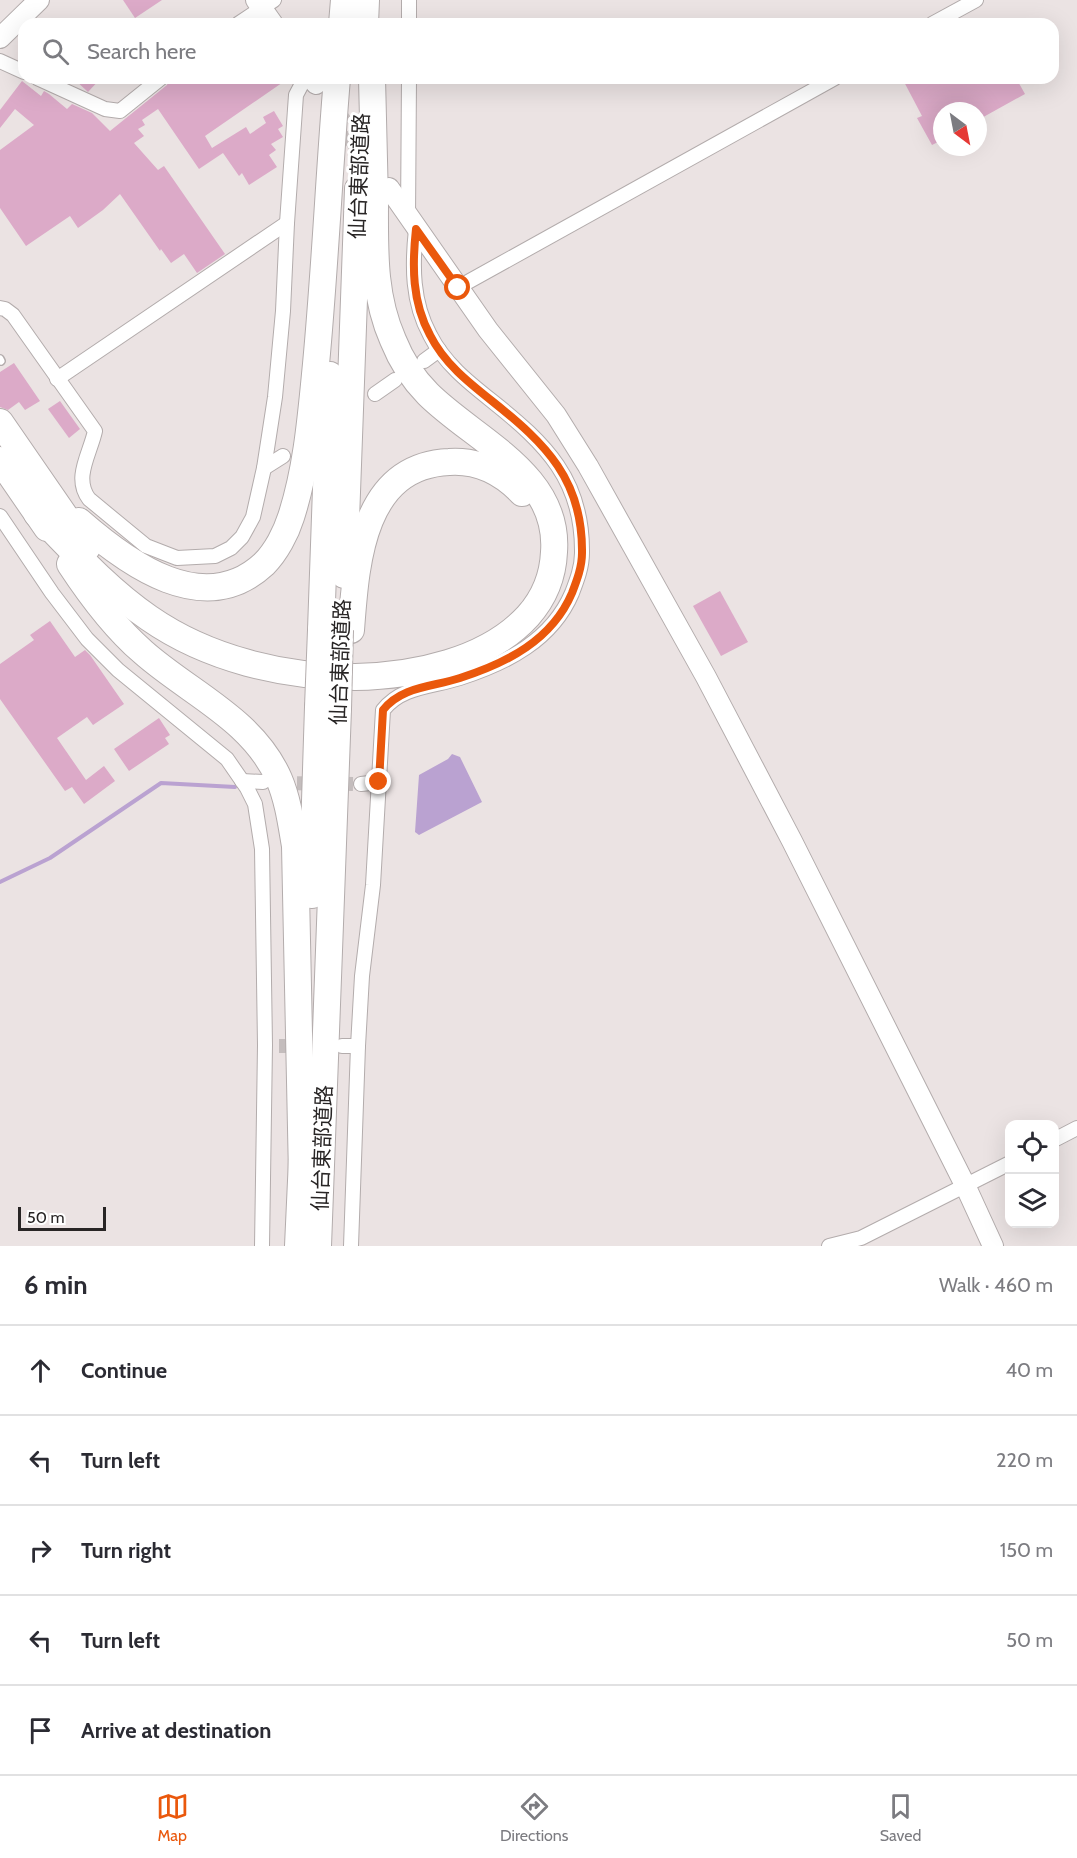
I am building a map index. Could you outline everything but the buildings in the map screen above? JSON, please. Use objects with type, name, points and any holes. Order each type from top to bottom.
[{"type":"highway","points":[[343,18],[344,0]]},
{"type":"highway","points":[[365,18],[368,0]]},
{"type":"highway","points":[[368,0],[370,18]]},
{"type":"highway","points":[[47,508],[96,536],[130,561],[165,579],[183,585],[218,586],[234,581],[264,564],[275,550],[291,517],[299,487],[312,403],[322,84]]},
{"type":"highway","name":"仙台東部道路","points":[[322,84],[338,630]]},
{"type":"highway","name":"仙台東部道路","points":[[318,1246],[330,947],[335,708],[362,84]]},
{"type":"highway","points":[[47,508],[88,566],[119,595],[152,620],[222,654],[278,670],[307,675],[359,677],[416,670],[448,662],[468,656],[502,638],[516,628],[538,604],[551,574],[555,543],[548,511],[540,496],[520,470],[427,393],[402,359],[384,315],[375,262],[372,84]]},
{"type":"highway","points":[[0,422],[97,603],[143,652],[224,711],[243,728],[278,776],[291,817],[295,846],[302,1175]]},
{"type":"highway","points":[[0,460],[122,583],[146,601],[185,625],[232,645],[283,659],[330,664],[400,661],[447,650],[486,633],[515,612],[535,583],[542,550],[537,519],[521,492],[501,474],[473,463],[440,462],[408,473],[395,484],[375,509],[363,538],[355,581],[338,630]]},
{"type":"highway","name":"仙台東部道路","points":[[298,1246],[335,708]]},
{"type":"street","points":[[21,18],[39,0]]},
{"type":"street","points":[[409,0],[409,18]]},
{"type":"street","points":[[943,18],[976,0]]},
{"type":"street","points":[[248,18],[266,8]]},
{"type":"street","points":[[0,38],[18,20]]},
{"type":"street","points":[[0,61],[18,69]]},
{"type":"street","points":[[50,84],[105,109],[120,111],[154,84]]},
{"type":"street","points":[[0,308],[13,315],[95,431],[81,478],[82,490],[88,499],[146,546],[177,558],[215,556],[231,548],[242,537],[253,517],[264,468],[275,396],[283,311],[297,95],[314,84]]},
{"type":"street","points":[[351,1246],[362,976],[373,885],[383,710],[390,701],[413,689],[482,671],[503,662],[536,640],[550,628],[570,597],[578,578],[582,557],[579,513],[571,487],[548,450],[474,388],[439,350],[429,335],[414,285],[412,264],[409,84]]},
{"type":"street","points":[[458,288],[824,84]]},
{"type":"street","points":[[388,188],[488,330],[556,415],[588,466],[706,677],[755,771],[965,1185],[993,1246]]},
{"type":"street","points":[[57,379],[287,223]]},
{"type":"street","points":[[424,361],[439,350]]},
{"type":"street","points":[[375,394],[395,380]]},
{"type":"street","points":[[264,468],[283,456]]},
{"type":"street","points":[[0,516],[52,593],[87,639],[118,670],[227,759],[255,804],[262,849],[265,1045],[262,1246]]},
{"type":"street","points":[[242,781],[263,782]]},
{"type":"street","points":[[361,784],[379,782]]},
{"type":"street","points":[[265,1045],[279,1046]]},
{"type":"street","points":[[342,1046],[358,1046]]},
{"type":"street","points":[[1059,1137],[1077,1128]]},
{"type":"street","points":[[829,1246],[861,1238],[1005,1165]]},
{"type":"shaded area","points":[[452,754],[460,757],[482,802],[419,835],[415,832],[419,775],[448,759]]},
{"type":"waterway","points":[[0,882],[50,858],[161,783],[235,787]]},
{"type":"tunnel","points":[[331,106],[376,171]]},
{"type":"tunnel","points":[[276,783],[361,784]]},
{"type":"tunnel","points":[[279,1046],[331,1046]]},
{"type":"route","points":[[379,782],[383,710],[390,701],[413,689],[482,671],[503,662],[536,640],[550,628],[570,597],[578,578],[582,557],[579,513],[571,487],[548,450],[489,398],[474,388],[442,355],[429,335],[414,285],[412,264],[416,229],[458,288]]}]
